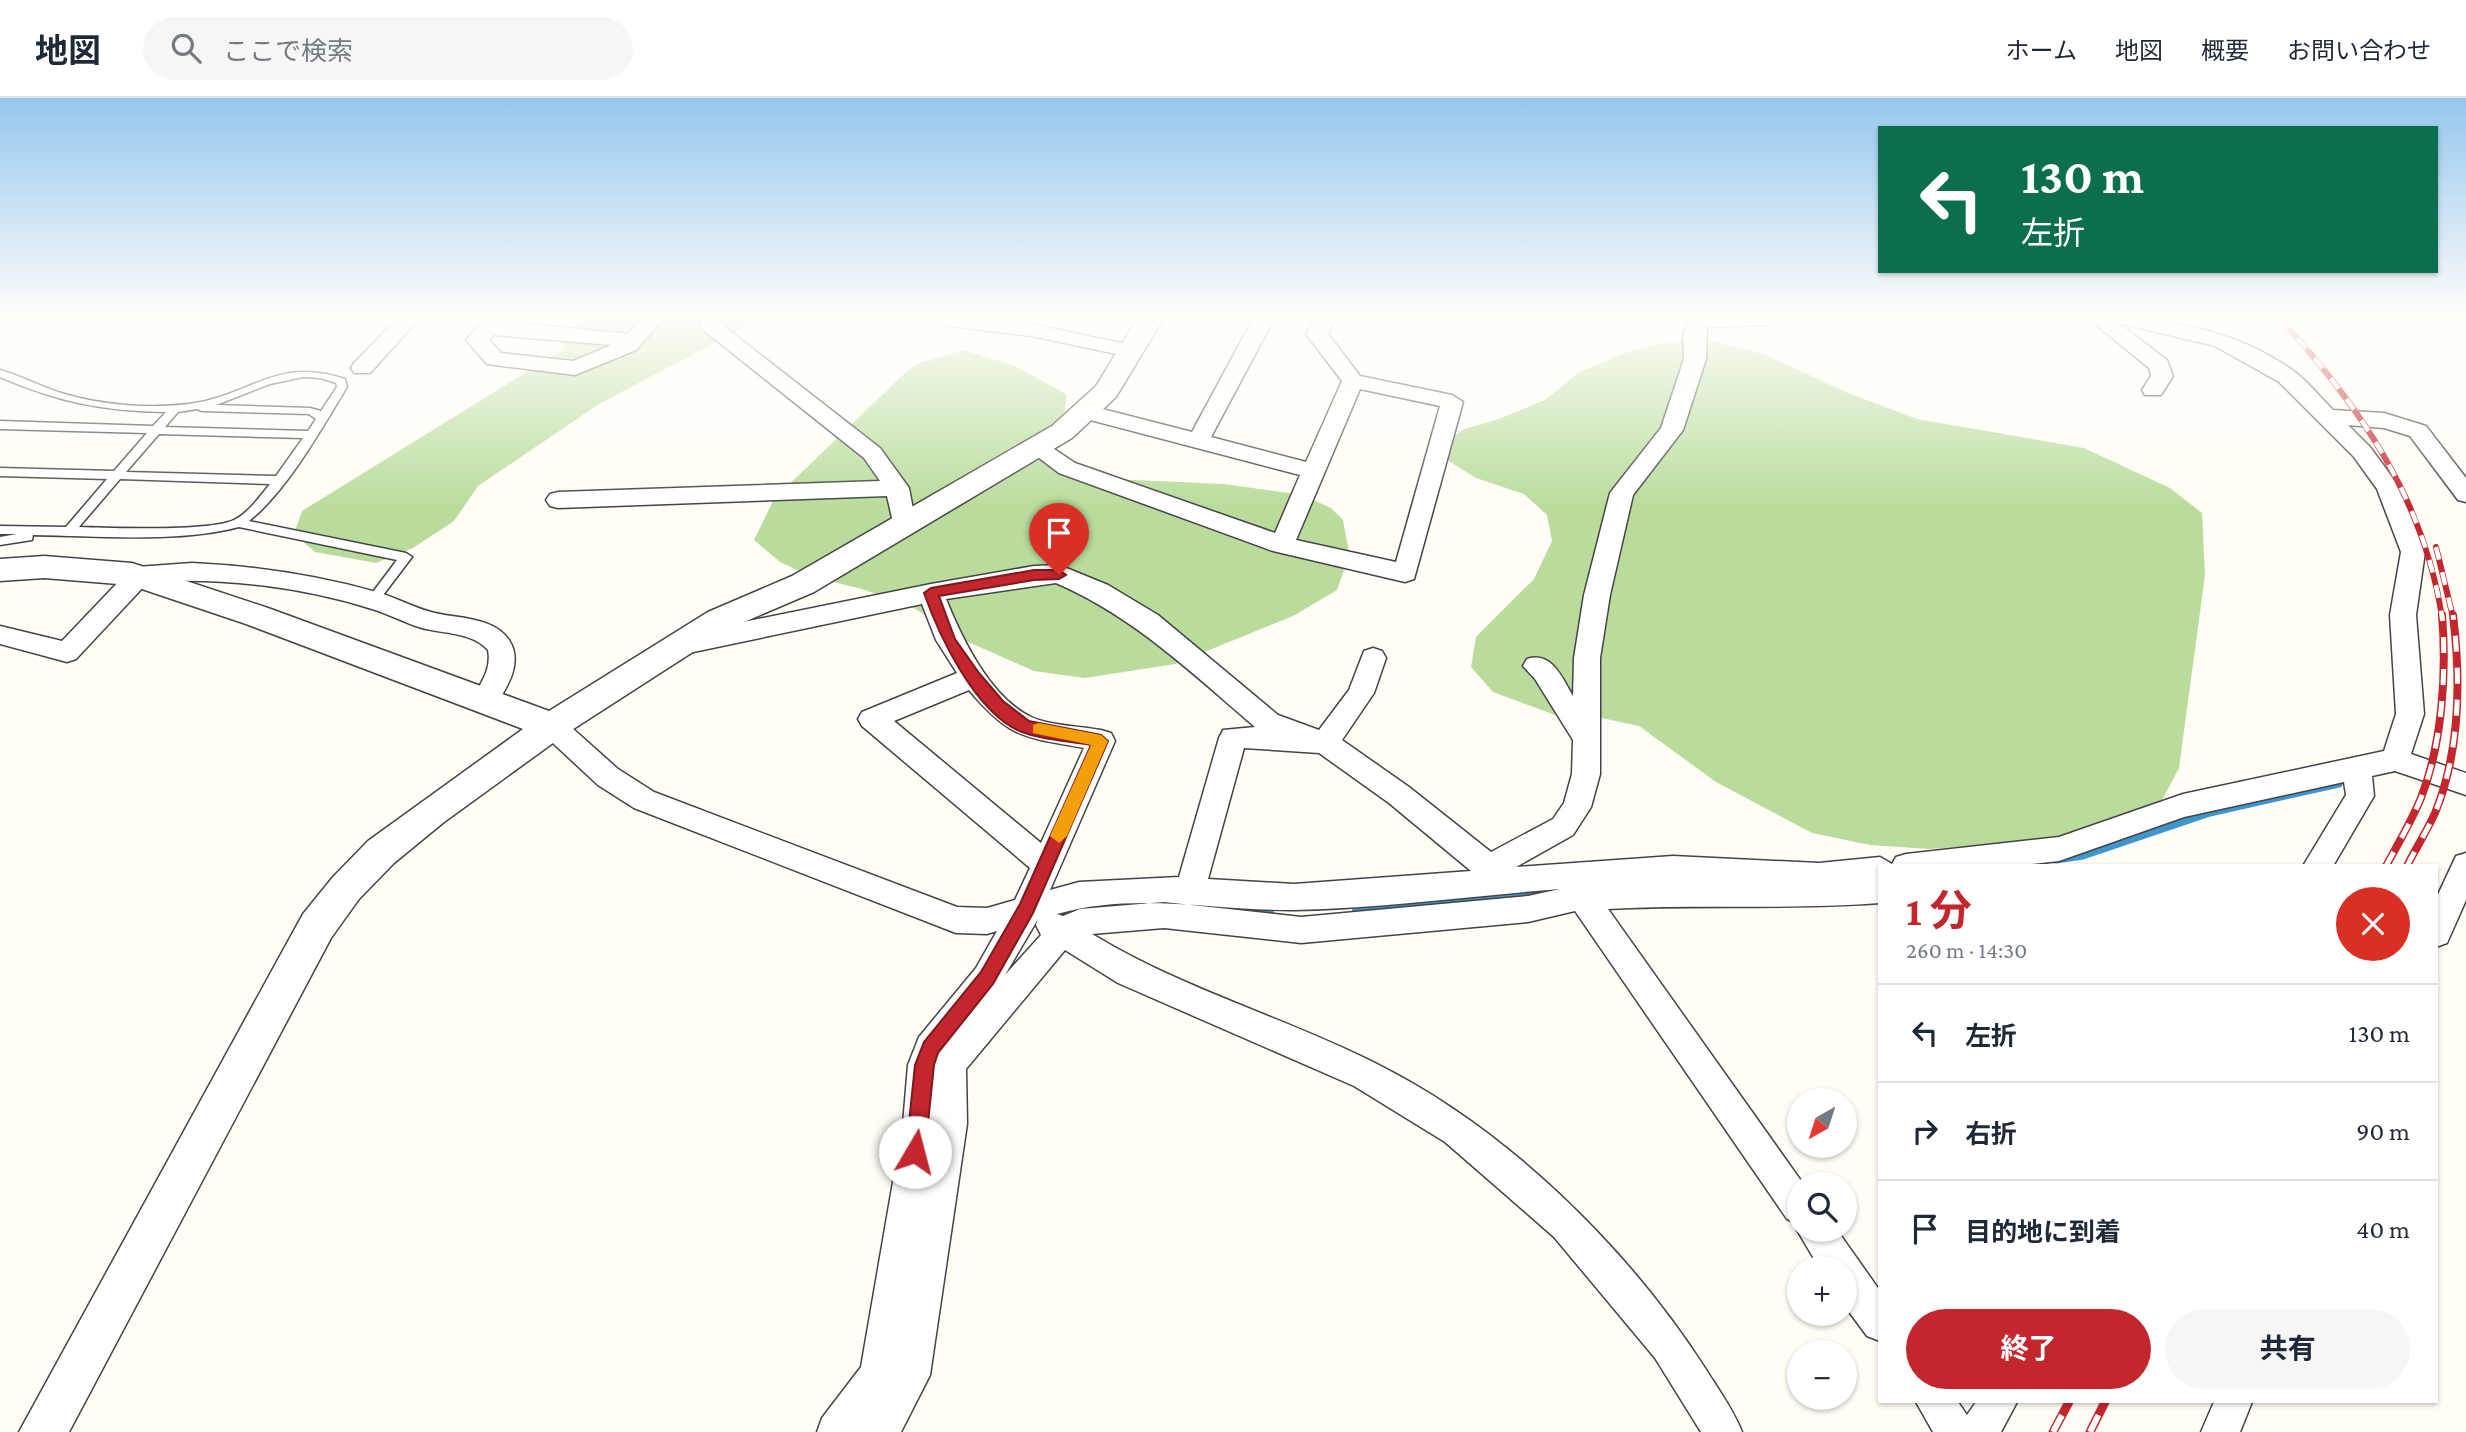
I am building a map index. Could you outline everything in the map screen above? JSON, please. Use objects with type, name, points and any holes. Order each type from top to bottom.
[{"type":"street","points":[[781,381],[872,453],[897,488],[904,525]]},
{"type":"street","points":[[43,1432],[317,926],[346,888],[381,852],[431,812],[552,726],[676,645],[719,620],[803,583],[1037,448],[1087,412],[1112,381]]},
{"type":"street","points":[[1198,441],[1230,381]]},
{"type":"street","points":[[1282,545],[1353,381]]},
{"type":"street","points":[[1037,448],[1067,468],[1282,545],[1405,573],[1451,402],[1354,381]]},
{"type":"street","points":[[1497,874],[1563,827],[1577,807],[1586,774],[1587,658],[1597,595],[1622,494],[1672,430],[1688,381]]},
{"type":"street","points":[[2153,390],[2158,381]]},
{"type":"street","points":[[2291,381],[2362,452],[2388,488],[2413,551],[2403,615],[2410,714],[2395,760]]},
{"type":"street","points":[[1087,412],[1313,471]]},
{"type":"street","points":[[2325,417],[2385,420],[2412,427],[2418,431],[2466,494]]},
{"type":"street","points":[[558,499],[897,488]]},
{"type":"street","points":[[0,570],[44,567],[135,575],[178,569],[267,580],[373,600],[424,620],[475,631],[494,639],[502,654],[501,672],[484,701]]},
{"type":"street","points":[[0,635],[67,652],[135,575]]},
{"type":"street","points":[[135,575],[257,616],[552,726],[608,777],[644,800],[956,920],[987,921],[1079,895],[1163,889],[1294,897],[1497,874],[1576,888],[1813,895],[1878,890]]},
{"type":"street","points":[[676,645],[931,593],[1034,575],[1059,575],[1099,591],[1149,622],[1268,722],[1325,743],[1497,874]]},
{"type":"street","points":[[836,1432],[870,1389],[879,1372],[920,1124],[924,1065],[931,1048],[987,978],[1027,908],[1101,741],[1024,726],[997,705],[973,677],[948,640],[931,593]]},
{"type":"street","points":[[1325,743],[1361,693],[1373,658]]},
{"type":"street","points":[[1536,666],[1544,672],[1586,738]]},
{"type":"street","points":[[973,677],[872,719],[1046,864]]},
{"type":"street","points":[[1191,891],[1233,738],[1264,737],[1325,743]]},
{"type":"street","points":[[1951,864],[2065,859],[2183,806],[2395,760],[2466,784]]},
{"type":"street","points":[[2319,864],[2360,796],[2357,768]]},
{"type":"street","points":[[2438,929],[2466,865]]},
{"type":"street","points":[[877,1432],[894,1410],[911,1375],[950,1124],[950,1067],[957,1054],[1062,932],[1080,922],[1164,915],[1301,930],[1528,909],[1576,888],[1673,868],[1819,875],[1878,869]]},
{"type":"street","points":[[1576,888],[1787,1190]]},
{"type":"street","points":[[1027,908],[1129,974],[1366,1074],[1457,1131],[1567,1224],[1668,1345],[1723,1432]]},
{"type":"street","points":[[1857,1291],[1878,1320]]},
{"type":"street","points":[[1936,1403],[1956,1432]]},
{"type":"street","points":[[1979,1432],[1997,1403]]},
{"type":"street","points":[[2220,1432],[2233,1403]]},
{"type":"lane","points":[[21,381],[75,402],[100,407],[310,411],[321,418]]},
{"type":"lane","points":[[194,407],[266,381]]},
{"type":"lane","points":[[238,523],[252,512],[277,480],[342,387],[341,381]]},
{"type":"lane","points":[[0,541],[72,530],[175,408]]},
{"type":"lane","points":[[0,425],[309,435]]},
{"type":"lane","points":[[0,472],[277,480]]},
{"type":"lane","points":[[0,530],[204,529],[238,523],[407,558],[373,600]]},
{"type":"green space","points":[[512,381],[642,381],[599,404],[478,486],[454,521],[413,548],[376,563],[315,552],[294,534],[302,511]]},
{"type":"green space","points":[[896,381],[1043,381],[1066,394],[1065,412],[1053,460],[1112,479],[1224,484],[1302,495],[1331,508],[1343,520],[1348,559],[1337,590],[1293,616],[1175,664],[1085,678],[1034,671],[966,641],[914,608],[862,589],[813,577],[780,562],[754,540],[774,499]]},
{"type":"green space","points":[[1568,381],[1823,381],[1917,419],[2084,448],[2170,488],[2202,513],[2205,575],[2179,768],[2155,814],[2100,838],[1929,849],[1870,845],[1812,833],[1716,782],[1639,726],[1597,717],[1563,718],[1493,692],[1471,667],[1476,637],[1534,579],[1552,541],[1547,515],[1524,494],[1476,478],[1447,460],[1443,445],[1464,429],[1499,419],[1545,400]]},
{"type":"waterway","points":[[2056,860],[2083,856],[2210,813],[2339,784]]},
{"type":"waterway","points":[[2032,864],[2045,862]]},
{"type":"waterway","points":[[1355,912],[1553,890]]},
{"type":"waterway","points":[[1147,904],[1173,903]]},
{"type":"waterway","points":[[1206,905],[1271,914]]},
{"type":"waterway","points":[[1064,912],[1083,910]]},
{"type":"railway","points":[[2333,381],[2384,456],[2404,494],[2433,574],[2442,617]]},
{"type":"railway","points":[[2436,547],[2453,617]]},
{"type":"railway","points":[[2387,864],[2421,798],[2434,755],[2443,684],[2442,615]]},
{"type":"railway","points":[[2408,864],[2435,813],[2454,741],[2457,665],[2453,615]]},
{"type":"railway","points":[[2053,1432],[2068,1403]]},
{"type":"railway","points":[[2090,1432],[2104,1403]]},
{"type":"slow traffic","points":[[1039,729],[1101,741],[1059,836]]},
{"type":"route","points":[[915,1152],[924,1065],[931,1048],[987,978],[1027,908],[1101,741],[1024,726],[997,705],[973,677],[948,640],[931,593],[1034,575],[1059,575]]}]
